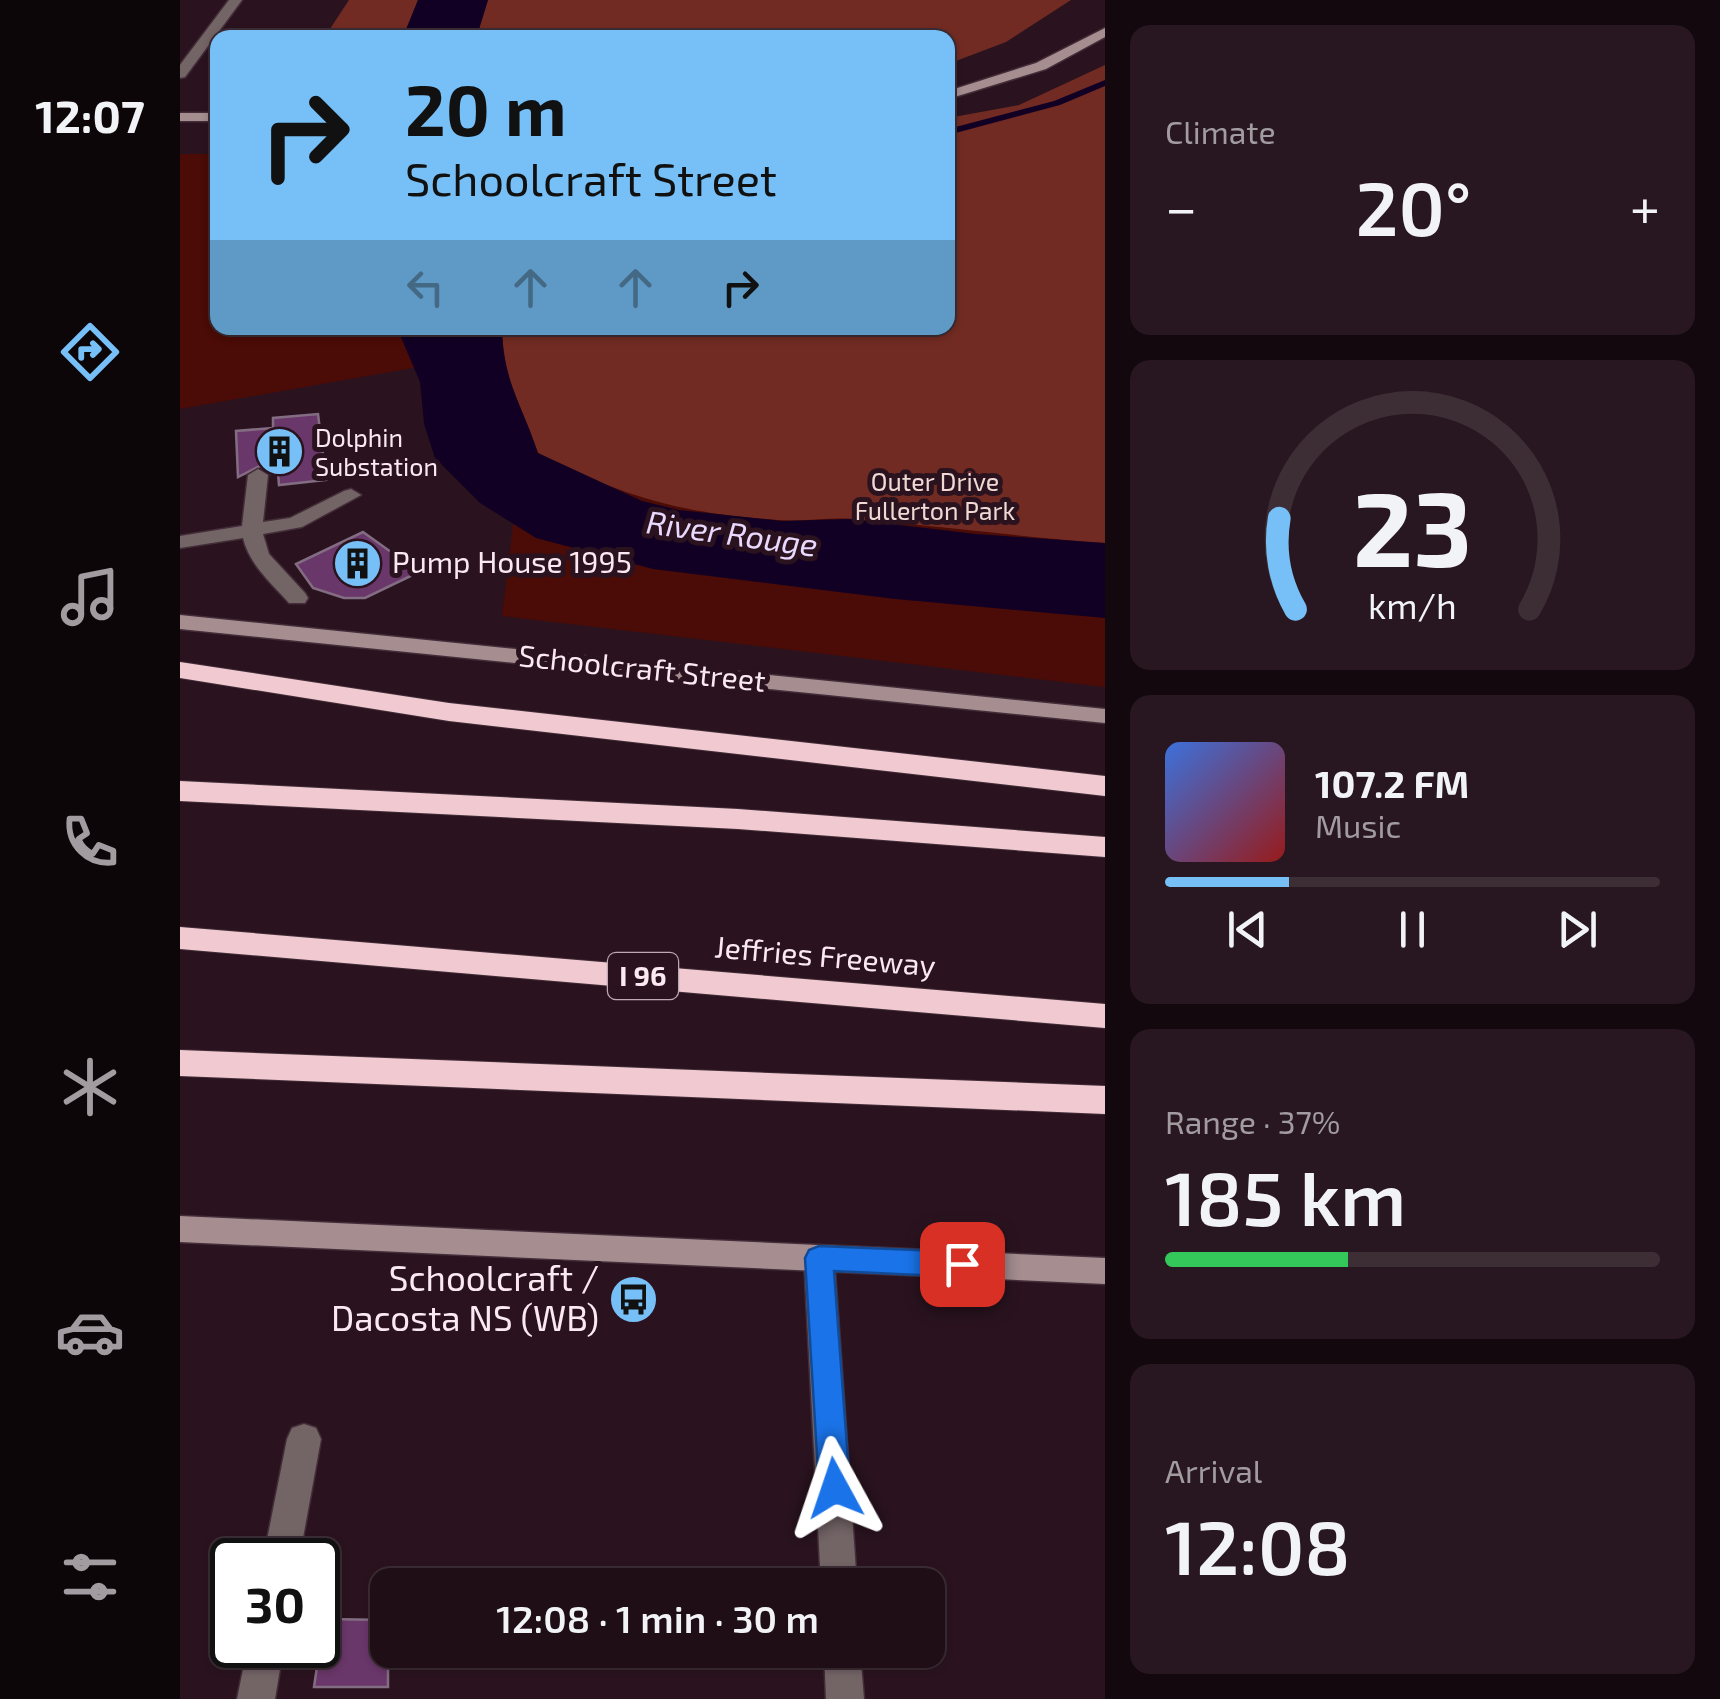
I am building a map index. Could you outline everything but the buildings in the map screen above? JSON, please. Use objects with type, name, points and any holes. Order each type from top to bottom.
[{"type":"highway","points":[[180,670],[448,712],[1105,786]]},
{"type":"highway","points":[[180,790],[718,818],[1105,847]]},
{"type":"highway","name":"Jeffries Freeway","points":[[180,938],[1105,1016]]},
{"type":"highway","points":[[180,1063],[1105,1100]]},
{"type":"main road","points":[[955,93],[1040,66],[1105,32]]},
{"type":"main road","points":[[180,117],[210,118]]},
{"type":"main road","name":"Schoolcraft Street","points":[[180,622],[1105,716]]},
{"type":"main road","points":[[180,1228],[1105,1271]]},
{"type":"street","points":[[213,30],[236,0]]},
{"type":"street","points":[[180,74],[210,34]]},
{"type":"street","points":[[258,475],[250,532],[257,558],[297,598]]},
{"type":"street","points":[[180,542],[295,523],[351,495]]},
{"type":"street","points":[[819,1258],[838,1568]]},
{"type":"street","points":[[285,1538],[304,1439]]},
{"type":"street","points":[[256,1699],[262,1668]]},
{"type":"street","points":[[843,1668],[845,1699]]},
{"type":"green space","points":[[349,0],[418,0],[406,30],[329,30]]},
{"type":"green space","points":[[488,0],[1071,0],[1006,42],[955,61],[955,30],[479,29]]},
{"type":"green space","points":[[1105,65],[1105,543],[854,519],[787,520],[713,513],[626,492],[538,453],[510,378],[502,335],[955,335],[955,117],[1019,105]]},
{"type":"green space","name":"Outer Drive Fullerton Park","points":[[180,154],[210,154],[210,335],[955,335],[955,320],[1105,158],[1105,687],[502,616],[520,467],[475,357],[180,409]]},
{"type":"water","points":[[418,0],[488,0],[479,30],[406,30]]},
{"type":"water","name":"River Rouge","points":[[400,335],[502,335],[510,378],[538,453],[642,501],[679,510],[782,521],[849,519],[976,534],[1105,543],[1105,618],[895,599],[653,569],[536,538],[480,503],[435,458],[424,424],[420,382]]},
{"type":"waterway","points":[[955,130],[1057,103],[1105,83]]},
{"type":"place","name":"Dolphin Substation","points":[[280,452]]},
{"type":"place","name":"Pump House 1995","points":[[357,563]]},
{"type":"place","name":"Schoolcraft / Dacosta NS (WB)","points":[[634,1299]]},
{"type":"route","points":[[835,1488],[819,1258],[962,1264]]}]
